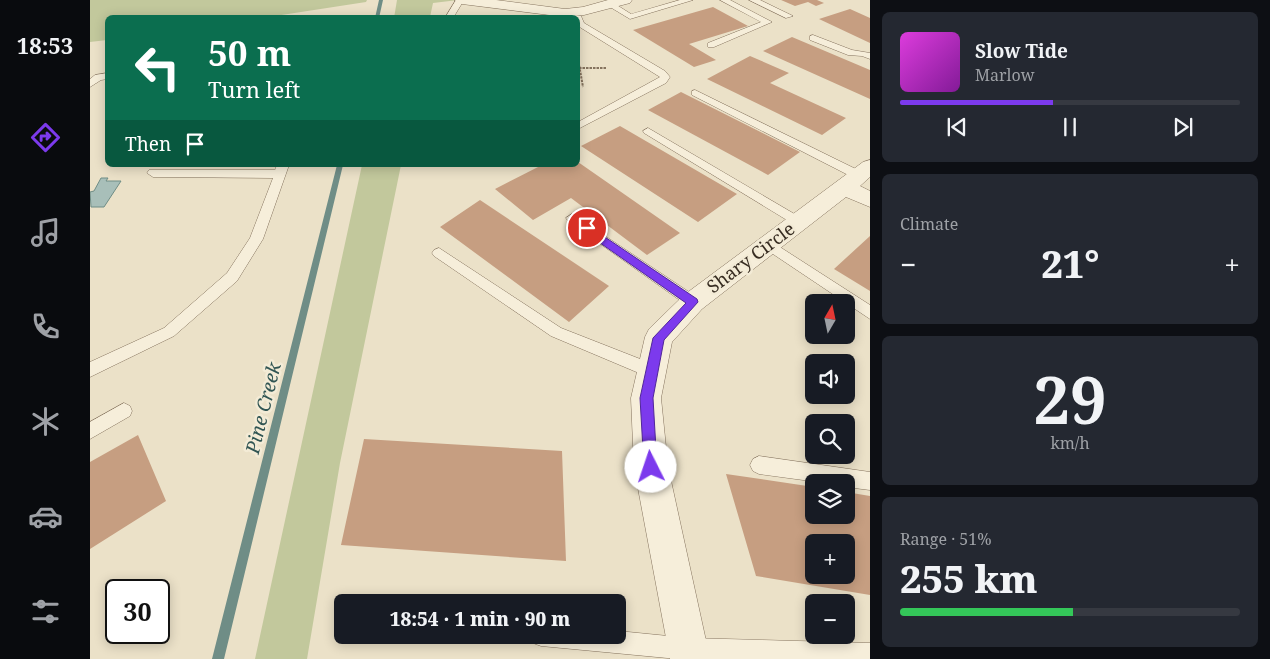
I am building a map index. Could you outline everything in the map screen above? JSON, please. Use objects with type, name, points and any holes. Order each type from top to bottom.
[{"type":"street","points":[[461,0],[570,15]]},
{"type":"street","points":[[579,15],[625,0]]},
{"type":"street","name":"Shary Circle","points":[[689,654],[651,467],[646,398],[659,338],[693,302],[799,222],[861,182]]},
{"type":"lane","points":[[451,15],[461,0]]},
{"type":"lane","points":[[609,4],[630,17],[689,0]]},
{"type":"lane","points":[[711,45],[768,22],[724,0]]},
{"type":"lane","points":[[754,0],[789,16]]},
{"type":"lane","points":[[580,22],[662,73],[665,77],[663,81],[580,125]]},
{"type":"lane","points":[[813,38],[851,53],[864,53],[870,56]]},
{"type":"lane","points":[[90,84],[98,77],[105,76]]},
{"type":"lane","points":[[695,93],[861,182]]},
{"type":"lane","points":[[648,131],[799,222]]},
{"type":"lane","points":[[90,370],[169,332],[232,278],[256,239],[282,169],[153,173],[157,167]]},
{"type":"lane","points":[[572,218],[693,302]]},
{"type":"lane","points":[[769,245],[868,312]]},
{"type":"lane","points":[[439,253],[556,332],[652,371]]},
{"type":"lane","points":[[90,431],[124,411]]},
{"type":"lane","points":[[759,465],[870,481]]},
{"type":"lane","points":[[611,644],[689,654],[870,654]]},
{"type":"path","points":[[580,68],[606,68]]},
{"type":"path","points":[[580,76],[583,87]]},
{"type":"green space","points":[[90,0],[367,0],[366,2],[282,15],[105,15],[105,40],[90,42]]},
{"type":"green space","points":[[397,0],[458,0],[433,3],[430,15],[394,15]]},
{"type":"green space","points":[[362,167],[401,167],[340,463],[307,659],[255,659]]},
{"type":"water","points":[[101,178],[108,178],[106,181],[121,181],[104,207],[91,207],[90,192],[94,191]]},
{"type":"building","points":[[781,0],[817,0],[824,3],[816,6],[808,2],[795,6]]},
{"type":"building","points":[[713,7],[748,26],[689,44],[716,60],[694,67],[633,30]]},
{"type":"building","points":[[850,9],[870,18],[870,43],[819,19]]},
{"type":"building","points":[[792,37],[870,70],[870,99],[763,51]]},
{"type":"building","points":[[750,56],[789,73],[770,83],[846,118],[822,135],[707,79]]},
{"type":"building","points":[[681,92],[800,152],[768,175],[648,110]]},
{"type":"building","points":[[620,126],[737,194],[698,222],[581,146]]},
{"type":"building","points":[[580,163],[680,233],[647,255],[571,198],[533,220],[495,189],[538,167],[580,167]]},
{"type":"building","points":[[480,200],[609,286],[569,322],[440,227]]},
{"type":"building","points":[[870,236],[870,291],[834,269]]},
{"type":"building","points":[[138,435],[166,501],[90,549],[90,462]]},
{"type":"building","points":[[364,439],[562,451],[566,561],[341,545]]},
{"type":"building","points":[[726,474],[805,486],[805,524],[855,524],[855,494],[870,496],[870,595],[756,576]]},
{"type":"waterway","name":"Pine Creek","points":[[378,15],[381,0]]},
{"type":"waterway","name":"Pine Creek","points":[[218,659],[340,167]]},
{"type":"route","points":[[587,228],[693,302],[659,338],[646,398],[651,467]]}]
